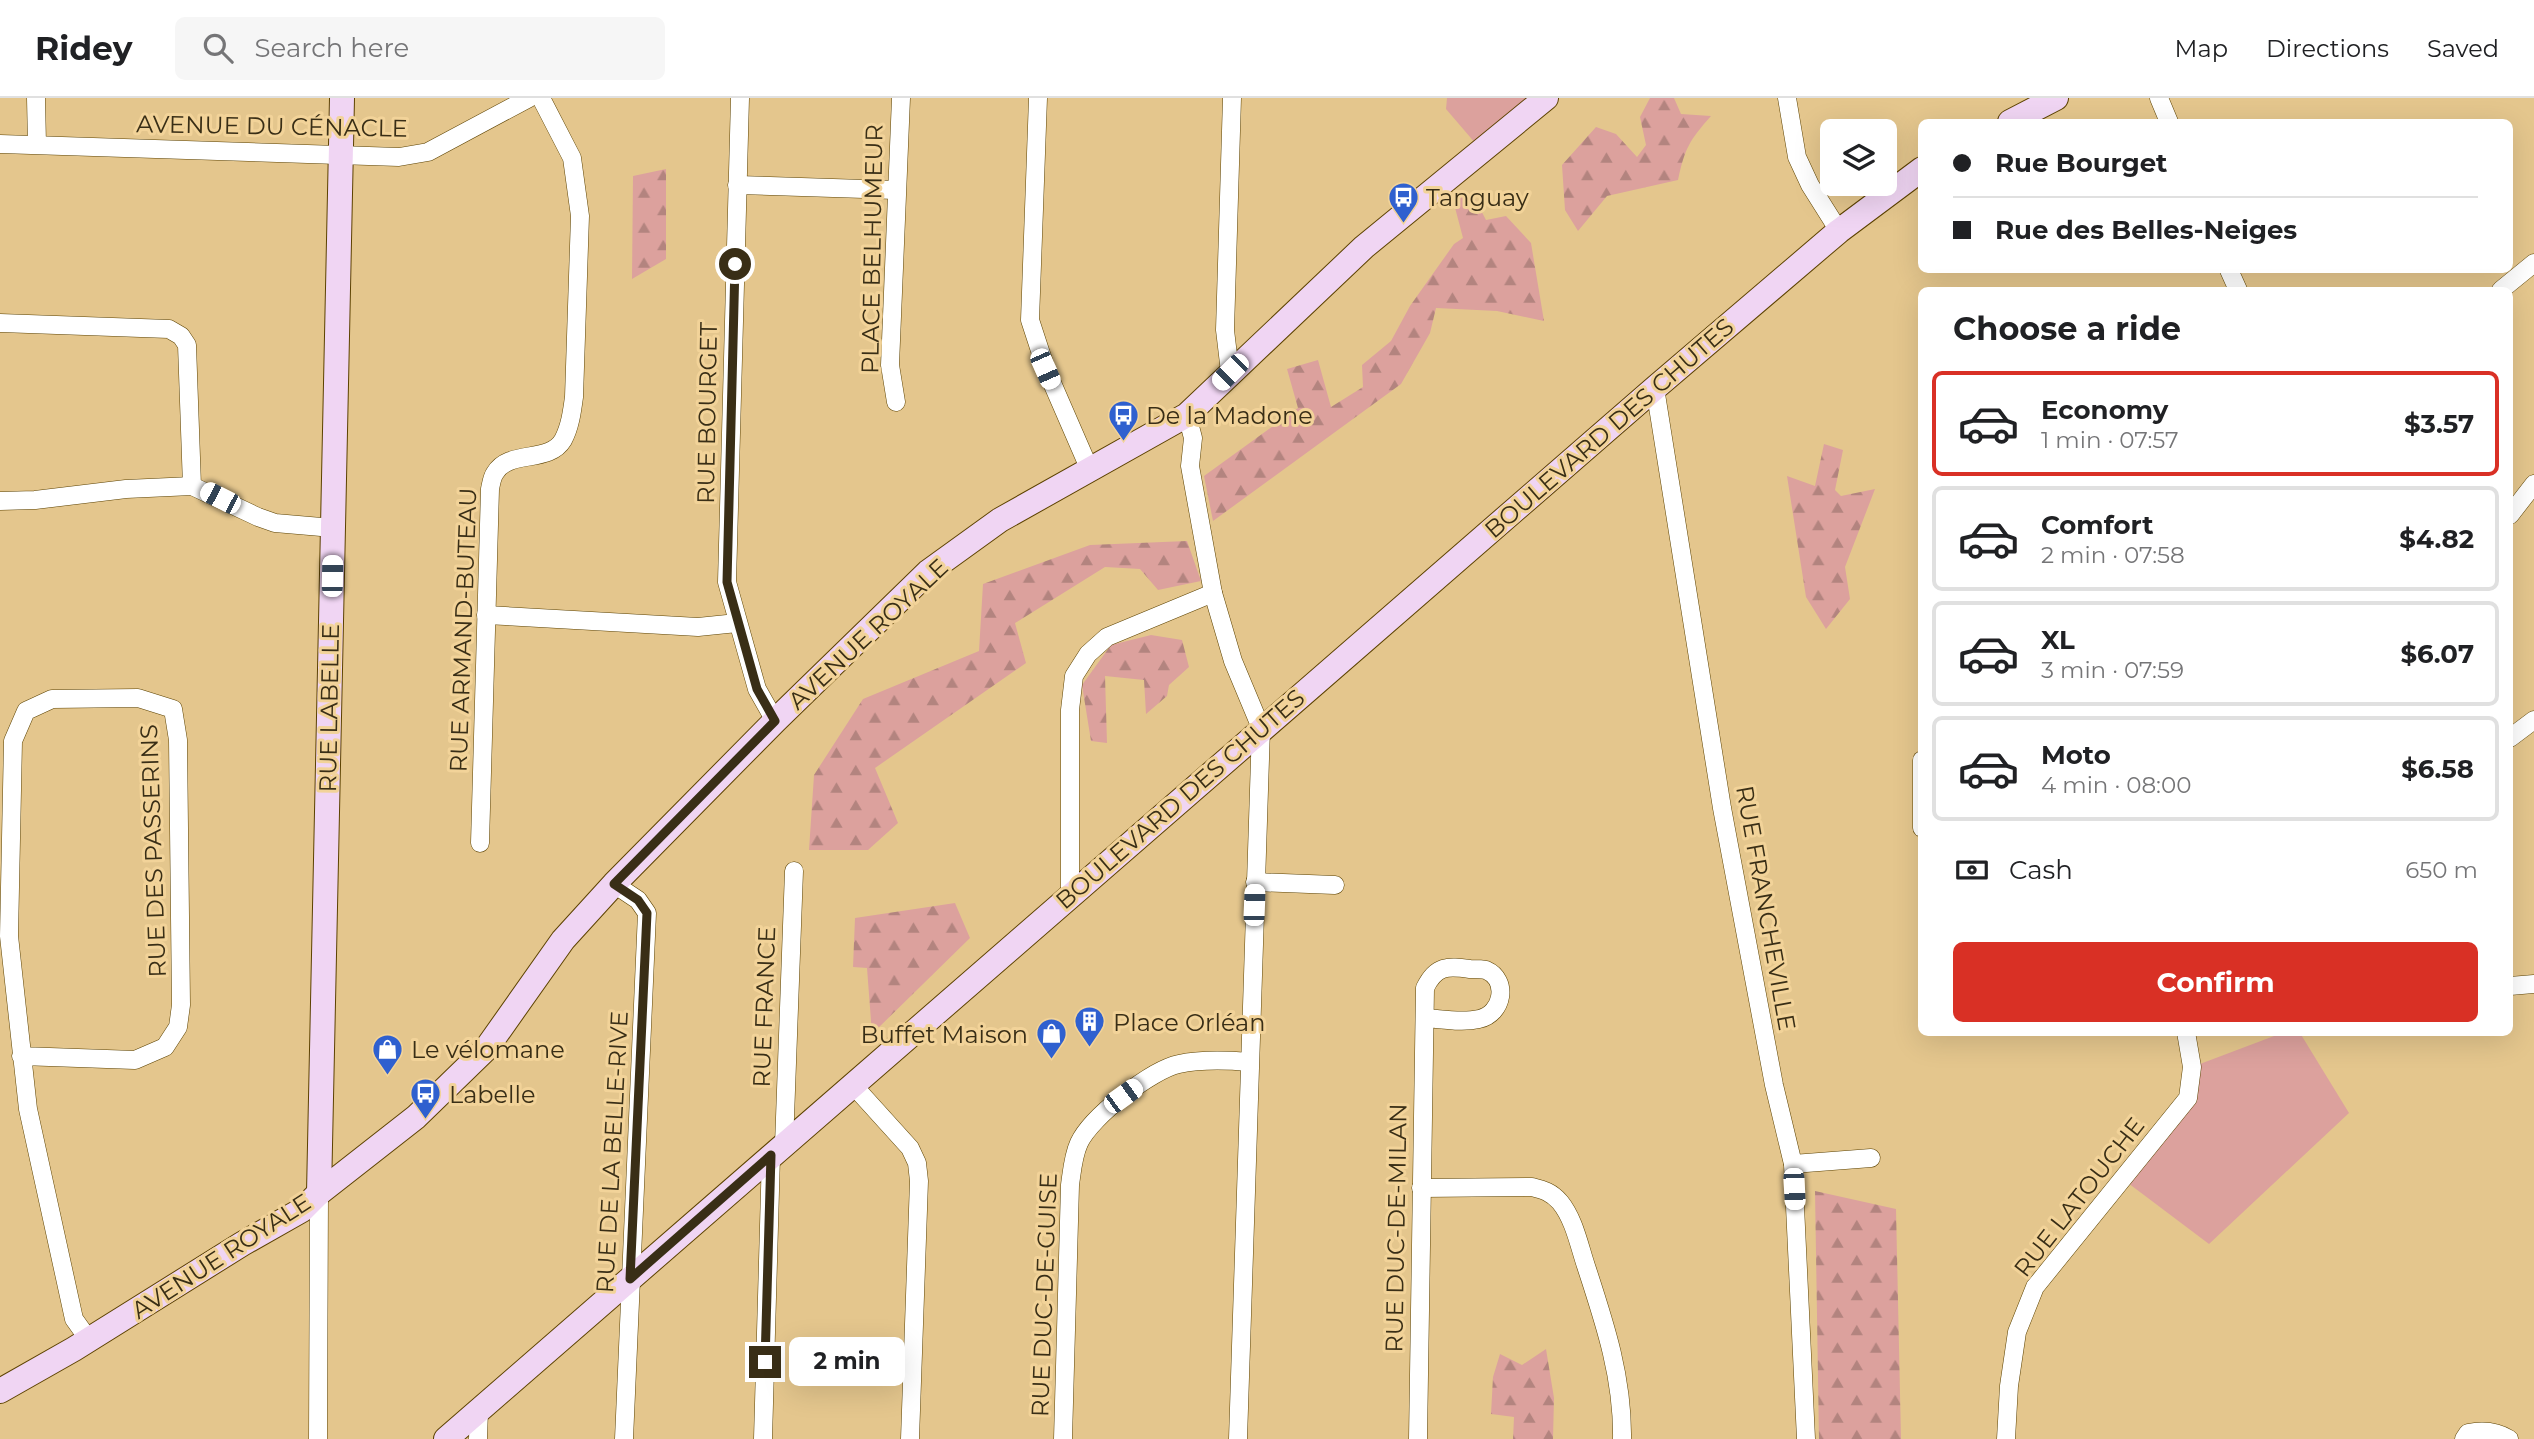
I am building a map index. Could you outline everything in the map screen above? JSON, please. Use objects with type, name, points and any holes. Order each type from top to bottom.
[{"type":"street","points":[[36,98],[37,144]]},
{"type":"street","name":"RUE LABELLE","points":[[319,1193],[342,98]]},
{"type":"street","name":"AVENUE DU CÉNACLE","points":[[0,144],[399,157],[428,152],[529,98]]},
{"type":"street","name":"RUE ARMAND-BUTEAU","points":[[480,843],[490,489],[495,472],[508,461],[545,453],[561,443],[570,422],[574,397],[580,216],[578,188],[572,158],[541,98]]},
{"type":"street","name":"RUE BOURGET","points":[[740,98],[727,582],[757,689],[775,721]]},
{"type":"street","name":"PLACE BELHUMEUR","points":[[895,402],[890,365],[901,98]]},
{"type":"street","points":[[1038,98],[1030,320],[1045,369],[1089,468]]},
{"type":"street","points":[[1230,372],[1225,330],[1232,98]]},
{"type":"street","name":"AVENUE ROYALE","points":[[0,1391],[302,1210],[319,1193],[416,1116],[486,1049],[563,940],[614,884],[775,721],[928,572],[1000,520],[1187,415],[1364,247],[1546,98]]},
{"type":"street","points":[[1787,98],[1789,124],[1797,157],[1810,185],[1839,231]]},
{"type":"street","points":[[2016,119],[2056,98]]},
{"type":"street","points":[[2160,98],[2168,119]]},
{"type":"street","name":"BOULEVARD DES CHUTES","points":[[446,1439],[1655,388],[1839,231],[1918,172]]},
{"type":"street","points":[[737,185],[897,190]]},
{"type":"street","points":[[2505,287],[2534,263]]},
{"type":"street","points":[[0,323],[169,329],[181,336],[187,345],[191,486]]},
{"type":"street","name":"RUE FRANCHEVILLE","points":[[1655,388],[1722,808],[1774,1085],[1793,1164],[1806,1439]]},
{"type":"street","points":[[1187,415],[1193,438],[1190,466],[1213,593],[1233,661],[1261,728],[1238,1439]]},
{"type":"street","points":[[2513,510],[2534,484]]},
{"type":"street","points":[[0,501],[191,486],[275,523],[333,528]]},
{"type":"street","points":[[1070,895],[1070,710],[1074,676],[1088,654],[1107,637],[1213,593]]},
{"type":"street","points":[[486,615],[698,627],[737,623]]},
{"type":"street","name":"RUE DES PASSERINS","points":[[21,1056],[135,1059],[165,1047],[178,1027],[181,1005],[178,740],[173,709],[138,698],[52,699],[26,711],[13,741],[9,936],[21,1056],[27,1109],[74,1319],[89,1340]]},
{"type":"street","points":[[2513,736],[2534,720]]},
{"type":"street","name":"RUE FRANCE","points":[[763,1439],[794,871]]},
{"type":"street","points":[[1255,882],[1335,886]]},
{"type":"street","name":"RUE DE LA BELLE-RIVE","points":[[614,884],[638,900],[647,913],[624,1439]]},
{"type":"street","name":"RUE DUC-DE-MILAN","points":[[1418,1439],[1425,988],[1437,971],[1450,966],[1487,970],[1497,980],[1501,1000],[1496,1011],[1487,1017],[1465,1021],[1425,1018]]},
{"type":"street","points":[[2513,986],[2534,984]]},
{"type":"street","name":"RUE LATOUCHE","points":[[2006,1439],[2009,1386],[2017,1332],[2035,1287],[2188,1098],[2192,1067],[2187,1036]]},
{"type":"street","name":"RUE DUC-DE-GUISE","points":[[1063,1439],[1070,1185],[1080,1140],[1123,1096],[1155,1072],[1179,1064],[1214,1060],[1249,1062]]},
{"type":"street","points":[[853,1085],[910,1148],[917,1163],[919,1181],[910,1439]]},
{"type":"street","points":[[1793,1164],[1871,1158]]},
{"type":"street","points":[[1420,1188],[1532,1187],[1549,1191],[1561,1203],[1572,1222],[1611,1341],[1620,1383],[1622,1439]]},
{"type":"street","points":[[318,1439],[319,1193]]},
{"type":"street","points":[[478,1439],[479,1410]]},
{"type":"street","points":[[2464,1439],[2468,1433],[2477,1431],[2491,1432],[2509,1439]]},
{"type":"green space","points":[[1447,98],[1546,98],[1482,151],[1446,109]]},
{"type":"green space","points":[[1650,98],[1674,98],[1681,114],[1711,116],[1689,145],[1678,180],[1607,196],[1578,231],[1565,210],[1562,165],[1596,127],[1616,134],[1637,157],[1646,145],[1640,117]]},
{"type":"green space","points":[[666,169],[666,259],[632,279],[633,176]]},
{"type":"green space","points":[[1472,193],[1486,220],[1506,216],[1531,243],[1544,321],[1497,311],[1436,308],[1430,333],[1401,384],[1213,521],[1204,476],[1298,408],[1287,369],[1318,360],[1331,407],[1363,387],[1362,365],[1391,341],[1410,306],[1454,244],[1463,238],[1453,200]]},
{"type":"green space","points":[[1824,444],[1843,450],[1835,490],[1841,496],[1875,489],[1845,567],[1850,599],[1826,629],[1806,597],[1787,476],[1815,486]]},
{"type":"green space","points":[[1187,541],[1201,581],[1158,590],[1140,569],[1105,567],[1015,623],[1026,663],[875,768],[898,823],[868,850],[809,850],[814,775],[863,699],[979,651],[983,584],[1090,545]]},
{"type":"green space","points":[[1151,635],[1182,640],[1189,667],[1169,685],[1167,696],[1146,714],[1144,680],[1105,676],[1107,743],[1091,741],[1082,685],[1111,645]]},
{"type":"green space","points":[[955,903],[970,938],[872,1034],[867,968],[853,967],[855,918]]},
{"type":"green space","points":[[2274,1036],[2302,1036],[2349,1113],[2209,1244],[2124,1180],[2167,1125],[2192,1067]]},
{"type":"green space","points":[[1815,1191],[1896,1209],[1901,1439],[1819,1439]]},
{"type":"green space","points":[[1546,1349],[1554,1398],[1553,1439],[1513,1439],[1514,1417],[1491,1414],[1493,1377],[1500,1354],[1522,1365]]},
{"type":"place","name":"Tanguay","points":[[1403,224]]},
{"type":"place","name":"De la Madone","points":[[1123,442]]},
{"type":"place","name":"Place Orléan","points":[[1090,1049]]},
{"type":"place","name":"Buffet Maison","points":[[1051,1061]]},
{"type":"place","name":"Le vélomane","points":[[388,1076]]},
{"type":"place","name":"Labelle","points":[[426,1121]]},
{"type":"route","points":[[735,264],[727,582],[757,689],[775,721],[614,884],[638,900],[647,913],[630,1279],[771,1155],[765,1362]]}]
